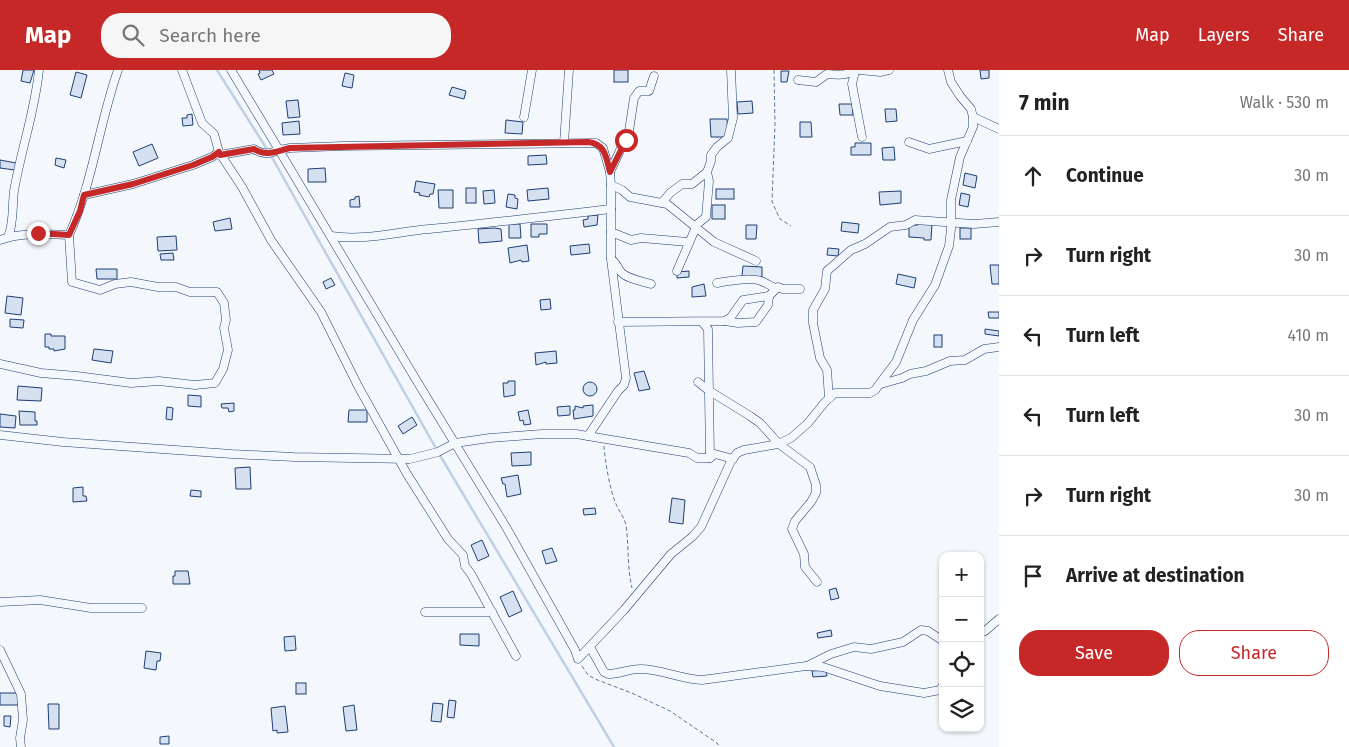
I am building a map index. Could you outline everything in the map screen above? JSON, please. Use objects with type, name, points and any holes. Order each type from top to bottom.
[{"type":"street","points":[[8,237],[12,228],[14,191],[23,146],[32,115],[39,70]]},
{"type":"street","points":[[0,364],[41,373],[131,383],[159,381],[195,385],[210,384],[215,383],[219,376],[228,350],[224,328],[226,320],[224,303],[217,292],[190,292],[176,287],[158,287],[131,282],[115,284],[100,290],[72,282],[69,235],[80,211],[101,127],[118,70]]},
{"type":"street","points":[[182,70],[202,123],[214,134],[220,153],[242,187],[271,240],[321,312],[358,386],[398,458],[448,539],[463,555],[465,566],[516,656]]},
{"type":"street","points":[[231,70],[506,527],[578,658],[634,598],[671,554],[701,527],[737,453],[779,444],[791,438],[808,423],[835,393],[870,393],[881,384],[896,362],[913,320],[935,285],[949,246],[951,200],[960,157],[972,127],[973,117],[971,110],[951,82],[948,70]]},
{"type":"street","points":[[524,117],[532,70]]},
{"type":"street","points":[[564,143],[568,70]]},
{"type":"street","points":[[662,203],[670,193],[682,184],[692,184],[707,172],[711,155],[728,138],[733,118],[731,70]]},
{"type":"street","points":[[856,70],[852,84],[862,137]]},
{"type":"street","points":[[798,80],[816,82],[827,74],[838,76],[856,70],[880,72],[889,70]]},
{"type":"street","points":[[610,172],[630,131],[634,98],[639,91],[648,91],[654,76]]},
{"type":"street","points":[[973,117],[999,129]]},
{"type":"street","points":[[909,142],[929,149],[967,141]]},
{"type":"street","points":[[84,195],[133,184],[193,165],[220,153],[254,149],[260,153],[270,154],[290,148],[596,143],[603,148],[610,172],[611,259],[626,378],[624,385],[588,436]]},
{"type":"street","points":[[677,271],[695,227],[706,217],[709,181],[707,172]]},
{"type":"street","points":[[611,185],[622,190],[630,197],[667,204],[715,244],[756,261]]},
{"type":"street","points":[[330,236],[348,238],[383,236],[427,229],[611,210]]},
{"type":"street","points":[[829,398],[826,370],[820,358],[813,323],[813,310],[825,289],[827,271],[851,250],[865,244],[890,228],[915,220],[974,224],[999,222]]},
{"type":"street","points":[[611,232],[631,240],[641,238],[688,242]]},
{"type":"street","points":[[0,240],[8,237],[38,233],[69,235]]},
{"type":"street","points":[[611,259],[617,263],[620,271],[626,276],[651,284]]},
{"type":"street","points":[[717,283],[733,279],[743,281],[750,279],[760,281],[775,288],[800,289]]},
{"type":"street","points":[[618,322],[725,321],[738,324],[756,322],[768,305],[769,296],[775,288]]},
{"type":"street","points":[[725,321],[731,317],[743,300],[769,296]]},
{"type":"street","points":[[703,322],[708,329],[710,458]]},
{"type":"street","points":[[881,384],[910,374],[926,371],[950,361],[965,360],[984,349],[999,347]]},
{"type":"street","points":[[698,382],[750,416],[779,444],[810,467],[816,485],[816,493],[812,502],[795,521],[792,529],[804,554],[805,567],[817,582]]},
{"type":"street","points":[[0,435],[63,442],[232,454],[410,459],[438,452],[455,443],[542,434],[603,438],[690,453],[697,458],[710,458],[715,454],[733,458]]},
{"type":"street","points":[[0,602],[40,600],[90,608],[142,608]]},
{"type":"street","points":[[425,612],[492,612]]},
{"type":"street","points":[[984,631],[999,619]]},
{"type":"street","points":[[806,666],[831,654],[854,647],[870,649],[903,642],[921,630],[928,631],[939,639]]},
{"type":"street","points":[[590,647],[604,672],[608,674],[639,669],[702,680],[806,666],[823,667],[880,686],[924,693],[940,690],[942,687]]},
{"type":"street","points":[[0,650],[21,694],[23,720],[20,738],[21,747]]},
{"type":"path","points":[[774,70],[776,124],[772,202],[780,220],[790,226]]},
{"type":"path","points":[[603,438],[605,458],[616,503],[626,526],[628,572],[634,598]]},
{"type":"path","points":[[578,658],[588,675],[670,711],[720,747]]},
{"type":"building","points":[[23,70],[34,70],[30,83],[21,81]]},
{"type":"building","points":[[259,70],[272,70],[274,74],[261,80],[258,74],[260,73]]},
{"type":"building","points":[[614,70],[628,70],[628,82],[614,82]]},
{"type":"building","points":[[980,70],[989,70],[989,78],[981,79]]},
{"type":"building","points":[[781,71],[789,71],[787,82],[781,82]]},
{"type":"building","points":[[76,72],[87,75],[81,98],[70,95]]},
{"type":"building","points":[[345,73],[354,75],[352,88],[342,86]]},
{"type":"building","points":[[452,87],[466,91],[464,99],[449,95]]},
{"type":"building","points":[[298,100],[300,117],[288,118],[286,101]]},
{"type":"building","points":[[752,101],[753,113],[738,114],[737,102]]},
{"type":"building","points":[[839,104],[852,104],[853,115],[840,115]]},
{"type":"building","points":[[885,109],[896,109],[897,121],[886,122]]},
{"type":"building","points":[[192,114],[193,125],[183,126],[182,118],[187,118],[187,115]]},
{"type":"building","points":[[710,119],[727,119],[728,137],[711,137]]},
{"type":"building","points":[[506,120],[523,122],[522,134],[505,133]]},
{"type":"building","points":[[299,121],[300,134],[283,135],[282,123]]},
{"type":"building","points":[[800,122],[811,122],[812,137],[800,137]]},
{"type":"building","points":[[855,143],[871,143],[871,155],[851,155],[851,147],[855,147]]},
{"type":"building","points":[[152,144],[158,158],[139,166],[133,152]]},
{"type":"building","points":[[894,147],[895,160],[883,160],[882,148]]},
{"type":"building","points":[[546,155],[547,164],[528,165],[528,156]]},
{"type":"building","points":[[56,158],[66,160],[64,168],[55,165]]},
{"type":"building","points":[[0,160],[16,163],[15,170],[0,168]]},
{"type":"building","points":[[325,168],[326,182],[308,182],[308,169]]},
{"type":"building","points":[[965,173],[977,176],[975,188],[963,185]]},
{"type":"building","points":[[416,181],[435,184],[433,194],[430,194],[429,197],[414,192]]},
{"type":"building","points":[[466,188],[476,188],[476,203],[466,203]]},
{"type":"building","points":[[548,188],[549,199],[528,201],[527,190]]},
{"type":"building","points":[[716,189],[734,189],[734,199],[716,199]]},
{"type":"building","points":[[438,190],[453,190],[453,208],[439,208]]},
{"type":"building","points":[[494,190],[495,203],[484,204],[483,191]]},
{"type":"building","points":[[901,191],[901,203],[880,205],[879,192]]},
{"type":"building","points":[[961,193],[970,195],[968,207],[959,205]]},
{"type":"building","points":[[508,194],[515,195],[515,198],[518,199],[517,209],[506,207]]},
{"type":"building","points":[[359,196],[360,207],[350,207],[350,200]]},
{"type":"building","points":[[712,205],[725,205],[725,219],[712,219]]},
{"type":"building","points":[[598,215],[597,225],[584,227],[583,220],[588,219],[588,216]]},
{"type":"building","points":[[230,218],[232,229],[215,231],[213,222]]},
{"type":"building","points":[[842,222],[859,224],[858,233],[841,231]]},
{"type":"building","points":[[918,222],[932,223],[931,240],[909,237],[909,225],[918,225]]},
{"type":"building","points":[[509,224],[520,224],[521,238],[509,238]]},
{"type":"building","points":[[531,224],[547,224],[547,234],[531,237]]},
{"type":"building","points":[[746,225],[757,225],[756,239],[746,239]]},
{"type":"building","points":[[960,228],[971,228],[971,239],[960,239]]},
{"type":"building","points":[[478,229],[501,229],[502,241],[479,243]]},
{"type":"building","points":[[176,236],[177,250],[158,251],[157,237]]},
{"type":"building","points":[[589,244],[590,253],[571,255],[570,246]]},
{"type":"building","points":[[527,245],[529,261],[522,262],[521,260],[510,263],[508,248]]},
{"type":"building","points":[[828,248],[839,249],[838,256],[827,255]]},
{"type":"building","points":[[173,253],[174,260],[161,260],[160,254]]},
{"type":"building","points":[[990,265],[999,265],[999,284],[992,284]]},
{"type":"building","points":[[743,266],[762,267],[762,277],[742,276]]},
{"type":"building","points":[[96,269],[117,269],[117,279],[97,279]]},
{"type":"building","points":[[689,271],[689,277],[677,278],[677,272]]},
{"type":"building","points":[[898,274],[916,278],[914,288],[896,284]]},
{"type":"building","points":[[331,278],[335,285],[326,289],[323,282]]},
{"type":"building","points":[[704,284],[706,296],[692,297],[692,287]]},
{"type":"building","points":[[7,296],[23,298],[21,315],[5,313]]},
{"type":"building","points":[[550,299],[551,309],[541,310],[540,300]]},
{"type":"building","points":[[988,312],[999,312],[999,318],[989,318]]},
{"type":"building","points":[[10,319],[24,320],[23,328],[10,327]]},
{"type":"building","points":[[985,329],[999,331],[999,336],[985,334]]},
{"type":"building","points":[[45,334],[65,336],[65,349],[54,351],[54,349],[45,347]]},
{"type":"building","points":[[934,335],[942,335],[942,347],[934,347]]},
{"type":"building","points":[[94,349],[113,351],[111,363],[92,360]]},
{"type":"building","points":[[556,351],[557,363],[546,364],[546,362],[536,365],[535,353]]},
{"type":"building","points":[[644,371],[650,389],[639,391],[634,373]]},
{"type":"building","points":[[508,381],[515,381],[515,395],[504,397],[503,383],[508,383]]},
{"type":"building","points":[[587,382],[593,382],[597,389],[593,396],[587,396],[583,392],[583,386]]},
{"type":"building","points":[[18,386],[42,388],[41,401],[17,400]]},
{"type":"building","points":[[188,395],[201,396],[201,407],[188,406]]},
{"type":"building","points":[[234,403],[234,411],[229,412],[228,408],[222,408],[221,404]]},
{"type":"building","points":[[593,405],[593,416],[574,419],[573,410],[575,410],[575,406],[583,408],[583,406]]},
{"type":"building","points":[[570,406],[570,415],[558,416],[557,407]]},
{"type":"building","points":[[167,407],[173,408],[172,420],[166,419]]},
{"type":"building","points":[[349,410],[367,410],[367,422],[348,422]]},
{"type":"building","points":[[528,410],[531,424],[524,425],[523,420],[520,421],[518,412]]},
{"type":"building","points":[[19,411],[35,412],[37,425],[20,425]]},
{"type":"building","points":[[0,414],[16,416],[15,428],[0,427]]},
{"type":"building","points":[[412,417],[417,425],[403,434],[398,426]]},
{"type":"building","points":[[531,452],[531,465],[512,466],[511,453]]},
{"type":"building","points":[[250,467],[251,489],[236,489],[235,468]]},
{"type":"building","points":[[518,475],[521,494],[507,497],[505,484],[503,484],[501,478]]},
{"type":"building","points":[[83,487],[83,496],[86,496],[87,501],[73,502],[73,488]]},
{"type":"building","points":[[191,490],[201,491],[201,497],[190,496]]},
{"type":"building","points":[[672,498],[685,500],[683,524],[669,522]]},
{"type":"building","points":[[595,508],[596,514],[584,515],[583,509]]},
{"type":"building","points":[[482,540],[489,556],[478,561],[471,545]]},
{"type":"building","points":[[552,548],[557,561],[546,564],[542,551]]},
{"type":"building","points":[[175,571],[188,571],[190,584],[173,584]]},
{"type":"building","points":[[836,588],[839,598],[831,600],[829,590]]},
{"type":"building","points":[[513,591],[522,611],[509,617],[500,597]]},
{"type":"building","points":[[831,630],[832,636],[818,638],[817,633]]},
{"type":"building","points":[[460,634],[479,634],[479,646],[460,645]]},
{"type":"building","points":[[295,636],[296,650],[285,651],[284,637]]},
{"type":"building","points":[[146,651],[161,653],[160,661],[157,661],[156,670],[144,668]]},
{"type":"building","points":[[826,670],[827,676],[813,677],[812,671]]},
{"type":"building","points":[[296,683],[306,683],[306,694],[296,694]]},
{"type":"building","points":[[0,693],[18,693],[18,705],[0,705]]},
{"type":"building","points":[[449,700],[456,701],[454,718],[447,717]]},
{"type":"building","points":[[433,703],[443,704],[441,722],[431,721]]},
{"type":"building","points":[[48,704],[59,704],[59,729],[49,729]]},
{"type":"building","points":[[354,705],[357,730],[346,731],[343,707]]},
{"type":"building","points":[[285,706],[288,732],[277,733],[277,730],[273,731],[271,708]]},
{"type":"building","points":[[4,716],[11,716],[10,727],[4,726]]},
{"type":"building","points":[[169,736],[169,744],[160,744],[160,737]]},
{"type":"waterway","points":[[217,70],[270,154],[438,452],[614,747]]},
{"type":"route","points":[[38,233],[69,235],[80,211],[84,195],[133,184],[193,165],[219,152],[220,155],[254,149],[260,153],[270,154],[290,148],[588,142],[596,143],[603,148],[610,172],[626,140]]}]
